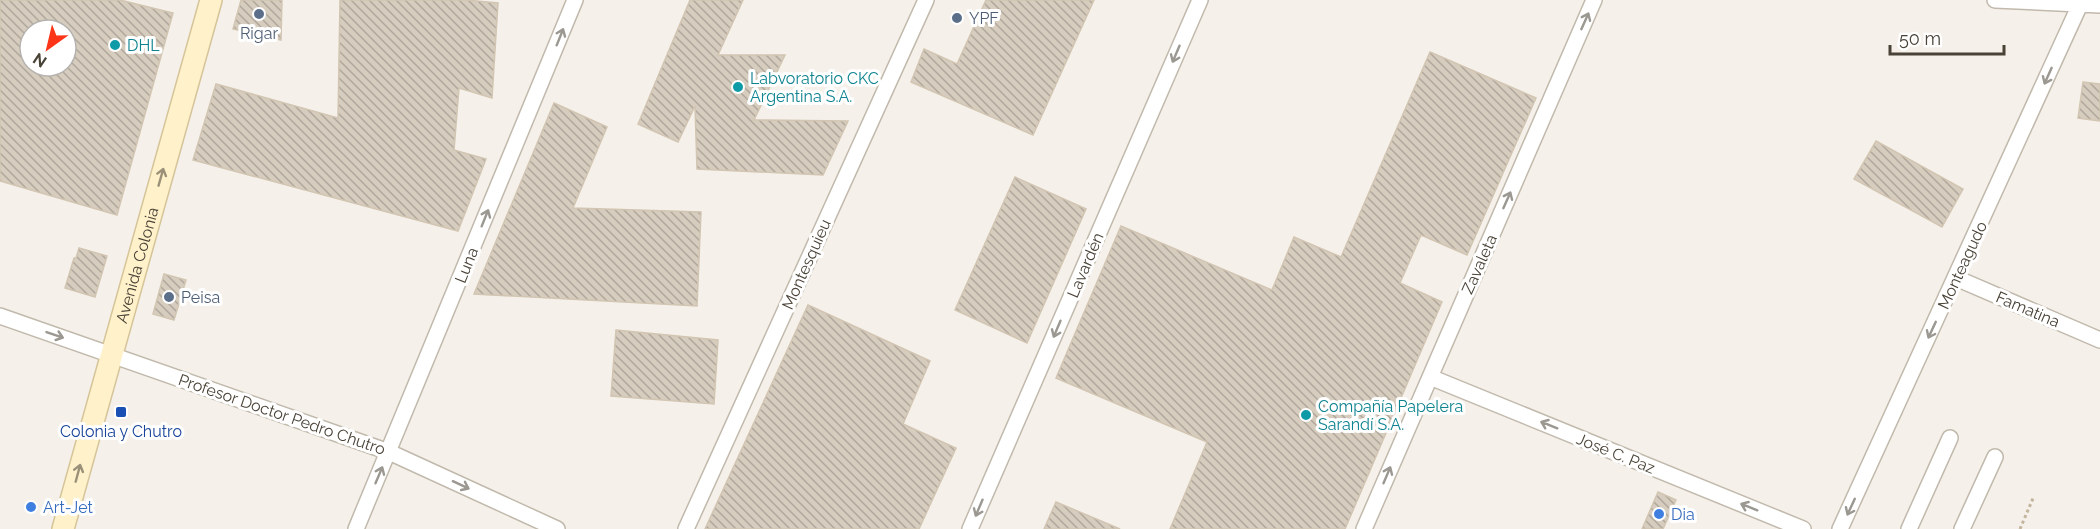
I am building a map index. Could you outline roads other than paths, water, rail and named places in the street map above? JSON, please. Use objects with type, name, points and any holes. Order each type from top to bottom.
[{"type":"main road","name":"Avenida Colonia","points":[[63,529],[211,0]]},
{"type":"street","name":"Luna","points":[[356,529],[575,0]]},
{"type":"street","name":"Montesquieu","points":[[686,529],[926,0]]},
{"type":"street","name":"Lavardén","points":[[970,529],[1200,0]]},
{"type":"street","name":"Zavaleta","points":[[1364,529],[1594,0]]},
{"type":"street","points":[[1995,0],[2082,2],[2100,5]]},
{"type":"street","name":"Monteagudo","points":[[1840,529],[2082,2]]},
{"type":"street","name":"Famatina","points":[[1956,278],[2100,340]]},
{"type":"street","name":"Profesor Doctor Pedro Chutro","points":[[0,316],[389,452],[557,529]]},
{"type":"street","name":"José C. Paz","points":[[1430,376],[1803,529]]},
{"type":"street","points":[[1909,529],[1950,438]]},
{"type":"street","points":[[1962,529],[1995,457]]},
{"type":"place","name":"Rigar","points":[[259,14]]},
{"type":"place","name":"YPF","points":[[957,18]]},
{"type":"place","name":"DHL","points":[[115,45]]},
{"type":"place","name":"Labvoratorio CKC Argentina S.A.","points":[[738,87]]},
{"type":"place","name":"Peisa","points":[[169,297]]},
{"type":"place","name":"Colonia y Chutro","points":[[121,412]]},
{"type":"place","name":"Compañía Papelera Sarandí S.A.","points":[[1306,415]]},
{"type":"place","name":"Art-Jet","points":[[31,507]]},
{"type":"place","name":"Dia","points":[[1659,514]]}]
